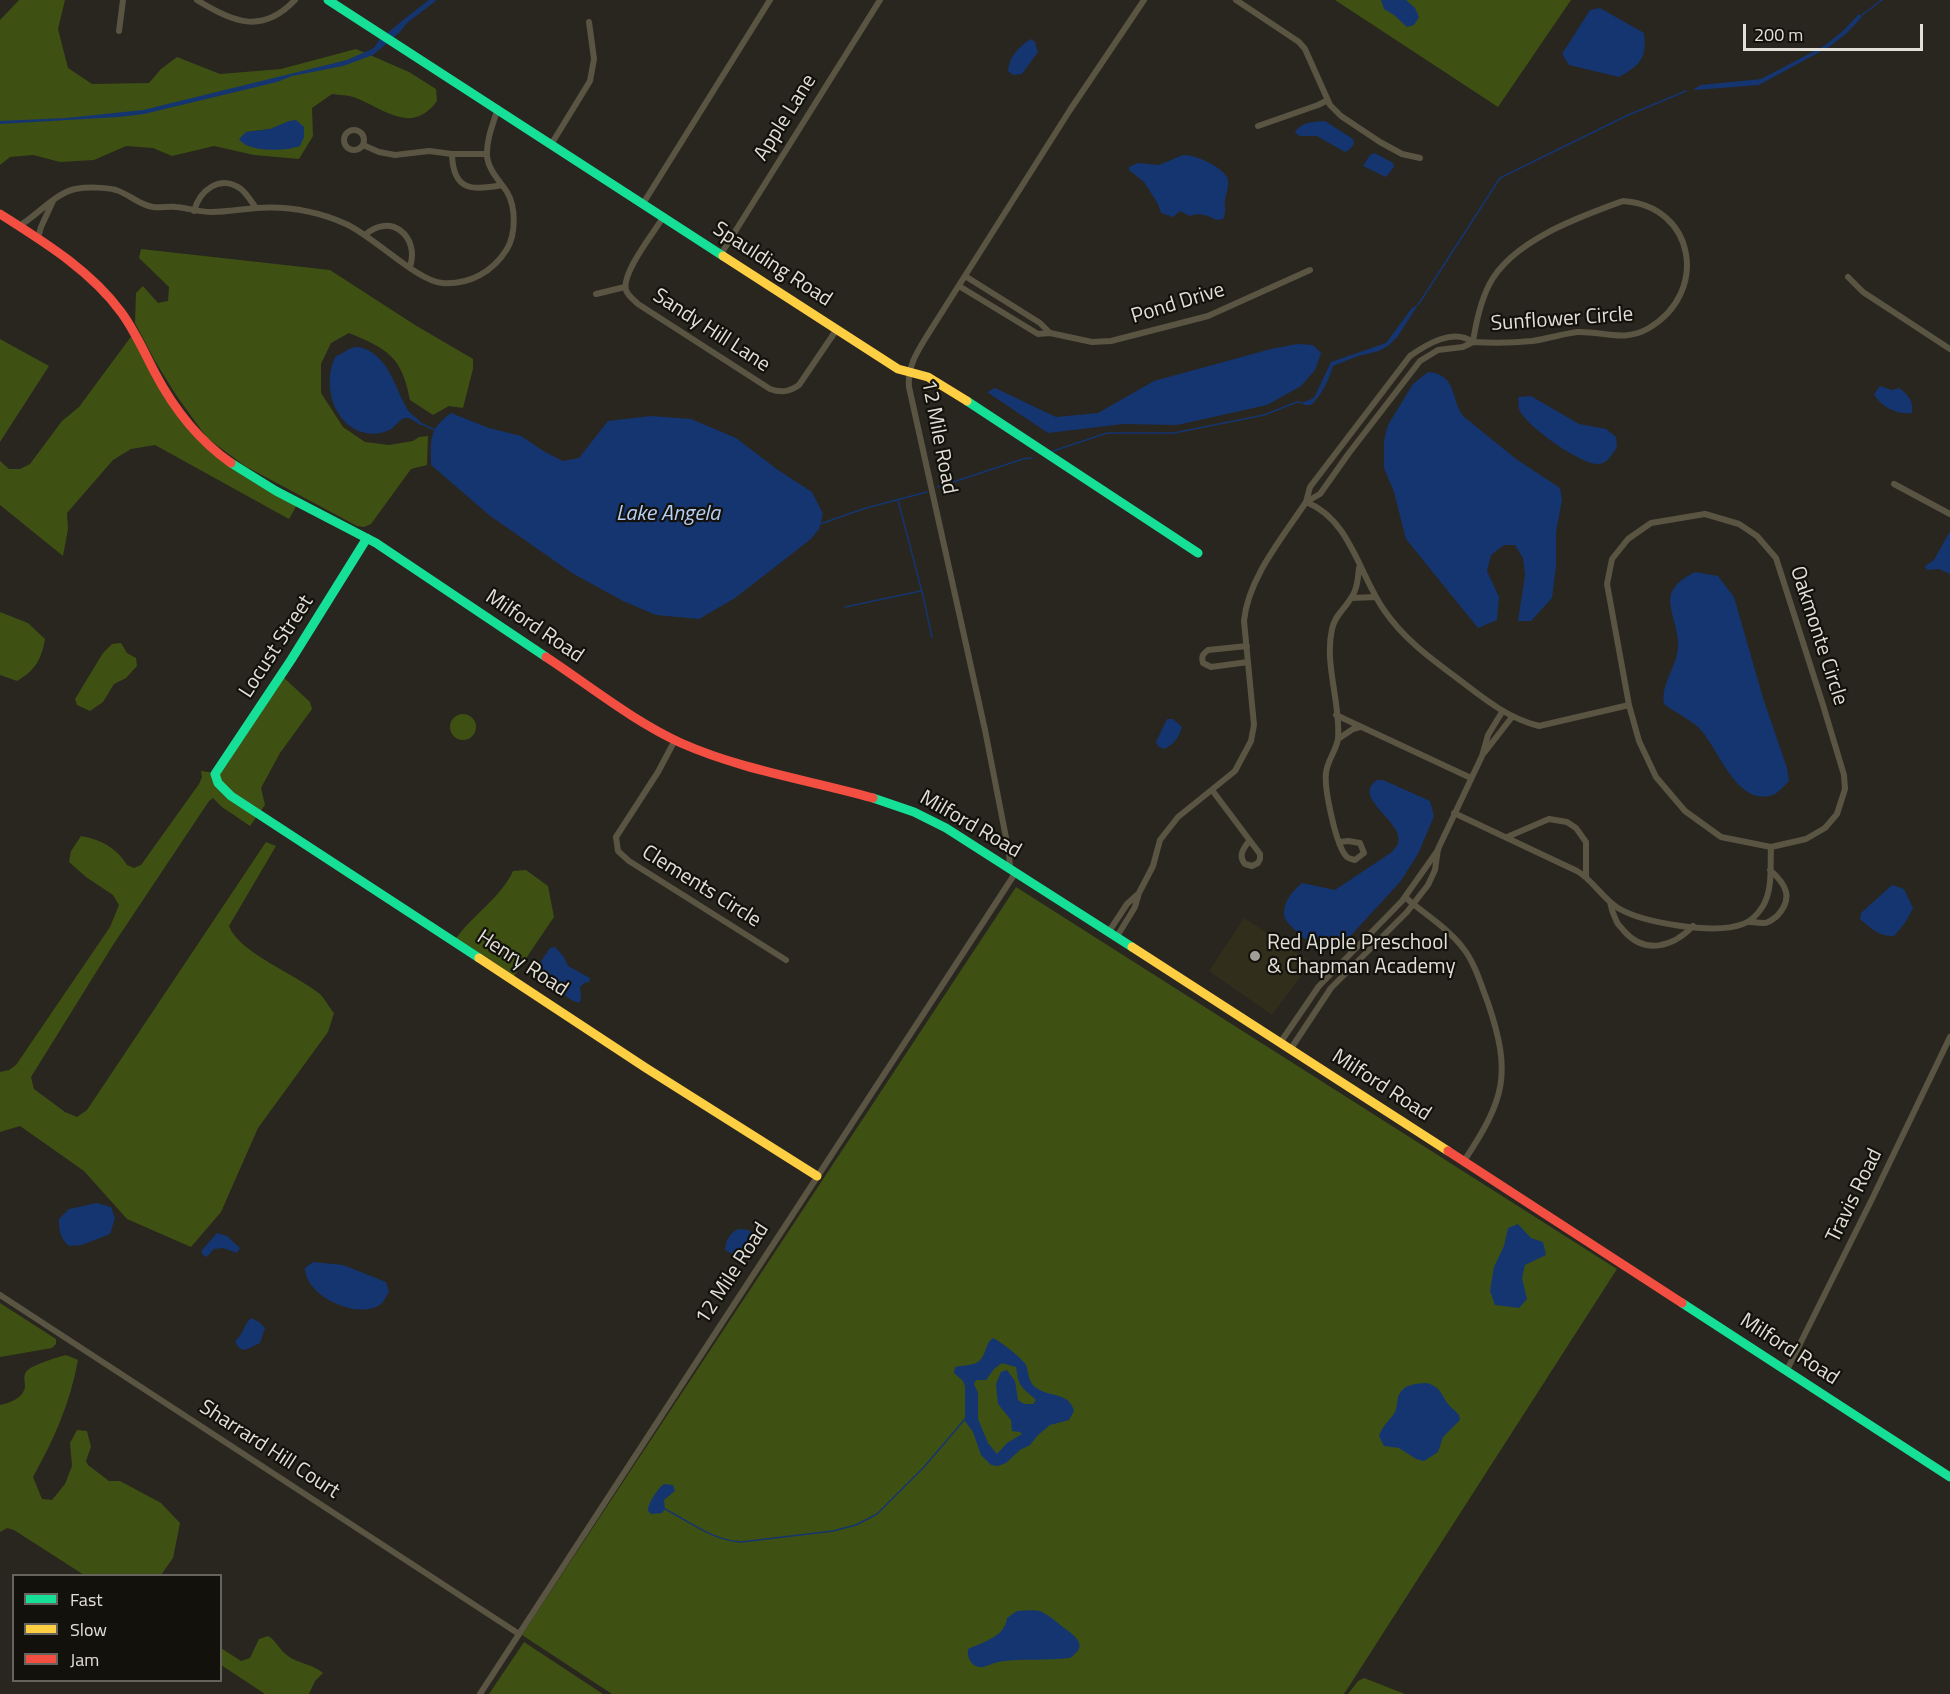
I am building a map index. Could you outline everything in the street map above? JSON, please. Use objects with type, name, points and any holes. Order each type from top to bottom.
[{"type":"street","points":[[119,32],[123,0]]},
{"type":"street","points":[[197,0],[228,18],[248,22],[274,17],[295,0]]},
{"type":"street","name":"Spaulding Road","points":[[328,0],[644,202],[898,369],[928,377],[947,388],[1198,553]]},
{"type":"street","points":[[644,202],[770,0]]},
{"type":"street","name":"Apple Lane","points":[[721,254],[880,0]]},
{"type":"street","name":"12 Mile Road","points":[[480,1694],[1013,870],[985,730],[909,387],[909,373],[912,360],[1070,110],[1144,0]]},
{"type":"street","points":[[1236,0],[1299,42],[1305,49],[1330,105],[1341,116],[1402,154],[1420,158]]},
{"type":"street","points":[[552,143],[590,81],[594,59],[589,22]]},
{"type":"street","points":[[1258,126],[1328,100]]},
{"type":"street","points":[[19,226],[30,220],[40,208],[74,189],[117,190],[138,202],[154,207],[175,207],[194,211],[211,212],[256,208],[299,209],[346,224],[421,276],[441,283],[466,282],[482,275],[498,262],[508,248],[513,228],[511,200],[491,169],[487,154],[498,108]]},
{"type":"street","points":[[363,145],[379,152],[395,155],[429,151],[452,154],[487,154]]},
{"type":"street","points":[[452,154],[455,172],[467,187],[480,189],[502,184]]},
{"type":"street","points":[[194,211],[202,194],[211,186],[224,183],[240,188],[256,208]]},
{"type":"street","points":[[38,238],[54,201]]},
{"type":"street","name":"Sunflower Circle","points":[[1623,201],[1635,202],[1656,209],[1675,227],[1681,237],[1688,271],[1681,296],[1666,315],[1648,329],[1633,335],[1616,337],[1576,333],[1500,344],[1473,342],[1479,308],[1490,282],[1507,261],[1534,240],[1623,201]]},
{"type":"street","name":"Milford Road","points":[[0,214],[76,266],[111,300],[123,316],[175,409],[206,445],[241,470],[393,553],[640,719],[675,740],[730,761],[875,797],[910,810],[946,828],[1950,1477]]},
{"type":"street","name":"Sandy Hill Lane","points":[[664,216],[632,265],[625,287],[627,293],[638,304],[777,392],[791,390],[799,385],[837,329]]},
{"type":"street","points":[[365,235],[383,227],[403,232],[411,241],[413,256],[410,267]]},
{"type":"street","name":"Pond Drive","points":[[959,286],[1038,334],[1050,333],[1077,340],[1111,341],[1208,316],[1310,270]]},
{"type":"street","name":"Pond Drive","points":[[965,276],[1040,323],[1050,333]]},
{"type":"street","points":[[1848,277],[1863,292],[1950,349]]},
{"type":"street","points":[[596,294],[625,287]]},
{"type":"street","points":[[998,310],[1003,301]]},
{"type":"street","points":[[1112,935],[1127,904],[1138,893],[1153,866],[1160,840],[1168,828],[1235,771],[1251,741],[1254,725],[1244,621],[1245,605],[1254,583],[1306,502],[1310,487],[1410,356],[1424,346],[1442,338],[1465,337],[1473,342]]},
{"type":"street","points":[[1306,502],[1320,494],[1348,453],[1420,362],[1438,350],[1463,347],[1473,342]]},
{"type":"street","points":[[1894,484],[1950,514]]},
{"type":"street","points":[[1306,502],[1318,506],[1333,519],[1347,538],[1359,567],[1385,611],[1417,648],[1502,711],[1525,723],[1539,726],[1629,705]]},
{"type":"street","name":"Oakmonte Circle","points":[[1705,514],[1739,524],[1757,536],[1776,558],[1844,775],[1845,789],[1837,814],[1825,828],[1806,839],[1771,847],[1721,837],[1685,811],[1656,777],[1639,741],[1629,705],[1607,584],[1612,560],[1628,539],[1651,523],[1705,514]]},
{"type":"street","name":"Locust Street","points":[[215,774],[291,660],[367,538]]},
{"type":"street","points":[[1340,843],[1333,823],[1326,787],[1327,767],[1338,739],[1330,646],[1331,630],[1339,612],[1351,598],[1358,580],[1359,567]]},
{"type":"street","points":[[1351,598],[1376,597]]},
{"type":"street","points":[[1246,646],[1208,650],[1202,658],[1203,663],[1212,667],[1248,662]]},
{"type":"street","points":[[1280,1043],[1319,986],[1405,897],[1438,849],[1482,756],[1488,735],[1502,711]]},
{"type":"street","points":[[1336,715],[1472,778]]},
{"type":"street","points":[[1482,756],[1512,717]]},
{"type":"street","points":[[1338,739],[1346,732],[1360,726]]},
{"type":"street","name":"Clements Circle","points":[[675,740],[658,772],[619,831],[616,842],[618,851],[629,861],[786,960]]},
{"type":"street","name":"Henry Road","points":[[215,774],[218,783],[231,796],[646,1068],[817,1176]]},
{"type":"street","points":[[1212,790],[1249,842]]},
{"type":"street","points":[[1454,813],[1586,876],[1609,901],[1638,918],[1693,926],[1733,927],[1749,921],[1758,913],[1769,895],[1771,847]]},
{"type":"street","points":[[1507,837],[1549,819],[1567,822],[1576,828],[1586,842],[1586,876]]},
{"type":"street","points":[[1290,1050],[1331,988],[1420,897],[1432,877],[1438,849]]},
{"type":"street","points":[[1749,921],[1765,923],[1770,921],[1778,915],[1785,903],[1787,896],[1783,883],[1770,870]]},
{"type":"street","points":[[1405,897],[1465,950],[1480,980],[1496,1026],[1503,1075],[1495,1109],[1464,1161]]},
{"type":"street","points":[[1609,901],[1616,922],[1632,939],[1652,947],[1665,946],[1693,926]]},
{"type":"street","name":"Travis Road","points":[[1787,1370],[1950,1036]]},
{"type":"street","name":"Sharrard Hill Court","points":[[0,1295],[519,1634]]},
{"type":"shaded area","points":[[1244,918],[1311,962],[1272,1015],[1209,971]]},
{"type":"green space","points":[[19,0],[65,0],[58,29],[68,68],[92,84],[149,83],[161,69],[177,57],[220,74],[281,69],[356,49],[409,72],[436,89],[437,101],[428,111],[418,117],[408,118],[398,117],[353,97],[332,94],[312,108],[313,136],[299,159],[254,155],[214,146],[172,156],[153,148],[126,146],[94,160],[60,162],[33,155],[10,157],[0,165],[0,20]],"holes":[[[270,129],[290,149],[271,148],[247,132]]]},
{"type":"green space","points":[[1335,0],[1571,0],[1498,107]]},
{"type":"green space","points":[[141,249],[330,270],[473,359],[473,369],[463,408],[449,406],[433,415],[410,400],[403,374],[391,356],[383,350],[349,333],[331,343],[321,364],[321,393],[343,427],[365,442],[389,445],[428,436],[427,465],[411,469],[371,524],[364,527],[357,526],[245,466],[207,438],[176,395],[135,323],[136,293],[143,286],[158,303],[168,301],[169,287],[139,258]]},
{"type":"green space","points":[[133,334],[175,409],[206,445],[299,501],[289,519],[155,445],[131,449],[113,460],[67,513],[68,529],[63,556],[0,505],[0,461],[9,469],[20,469],[30,464],[62,421],[79,407]]},
{"type":"green space","points":[[0,339],[49,366],[0,442]]},
{"type":"green space","points":[[0,612],[28,623],[45,639],[37,663],[29,673],[17,681],[0,675]]},
{"type":"green space","points":[[121,643],[127,653],[136,658],[137,666],[126,678],[114,684],[103,702],[90,711],[77,705],[75,699],[103,653],[112,644]]},
{"type":"green space","points":[[281,675],[310,702],[312,709],[280,753],[261,788],[265,805],[250,826],[213,798],[209,801],[113,945],[31,1077],[34,1089],[65,1112],[77,1117],[87,1110],[266,842],[276,846],[229,926],[235,936],[256,954],[320,994],[334,1013],[328,1032],[258,1128],[221,1212],[191,1247],[127,1219],[84,1171],[20,1126],[0,1132],[0,1072],[16,1065],[110,927],[119,905],[113,895],[86,877],[69,862],[71,851],[81,836],[107,845],[127,865],[134,868],[141,865],[199,784],[202,777],[201,771],[215,773]]},
{"type":"green space","points":[[463,714],[472,718],[476,727],[472,736],[463,740],[454,736],[450,727],[454,718]]},
{"type":"green space","points":[[526,870],[548,886],[554,917],[512,979],[454,941],[501,890],[513,871]]},
{"type":"green space","points":[[1016,887],[1617,1269],[1344,1694],[612,1694],[522,1635]]},
{"type":"green space","points":[[0,1303],[56,1339],[56,1344],[52,1348],[0,1357]]},
{"type":"green space","points":[[66,1355],[78,1360],[71,1392],[60,1421],[33,1477],[42,1499],[52,1500],[65,1484],[72,1466],[70,1443],[77,1430],[87,1431],[91,1447],[86,1461],[88,1465],[109,1481],[120,1481],[161,1503],[180,1523],[173,1558],[162,1574],[82,1574],[14,1530],[7,1528],[0,1532],[0,1405],[19,1397],[24,1390],[26,1372],[44,1362]]},
{"type":"green space","points":[[268,1636],[288,1656],[323,1673],[315,1681],[309,1694],[265,1694],[222,1666],[222,1649],[241,1661],[250,1658],[259,1639]]},
{"type":"green space","points":[[524,1642],[603,1694],[489,1694]]},
{"type":"green space","points":[[1364,1678],[1405,1694],[1348,1694],[1358,1681]]},
{"type":"water","points":[[429,0],[437,0],[407,23],[373,55],[343,66],[292,76],[277,82],[144,114],[0,124],[0,121],[66,118],[143,110],[347,60],[374,48],[379,40]]},
{"type":"water","points":[[1381,0],[1406,0],[1415,8],[1419,17],[1414,25],[1407,27],[1384,9]]},
{"type":"water","points":[[1600,8],[1644,33],[1643,55],[1637,65],[1619,77],[1569,65],[1562,54],[1590,10]]},
{"type":"water","points":[[1859,14],[1862,17],[1829,47],[1759,85],[1694,89],[1701,85],[1761,79],[1824,46]]},
{"type":"water","points":[[1031,39],[1035,42],[1038,52],[1022,74],[1013,75],[1008,71],[1013,57],[1022,45]]},
{"type":"water","points":[[296,120],[304,127],[304,137],[300,146],[277,150],[259,149],[244,144],[239,139],[246,132],[270,129]]},
{"type":"water","points":[[1325,121],[1353,139],[1354,144],[1349,150],[1345,152],[1317,136],[1300,136],[1295,133],[1304,125]]},
{"type":"water","points":[[1375,153],[1393,163],[1394,167],[1386,177],[1363,166],[1370,155]]},
{"type":"water","points":[[1183,155],[1209,163],[1226,175],[1228,185],[1223,219],[1216,220],[1200,214],[1190,216],[1180,211],[1173,217],[1161,213],[1144,182],[1129,170],[1129,167],[1138,163],[1159,165]]},
{"type":"water","points":[[1418,305],[1398,336],[1388,346],[1333,366],[1319,397],[1311,405],[1304,405],[1304,402],[1314,398],[1331,362],[1386,343],[1412,308]]},
{"type":"water","points":[[1297,344],[1313,345],[1321,353],[1315,370],[1301,386],[1267,405],[1177,425],[1123,424],[1048,433],[987,392],[995,388],[1056,417],[1098,413],[1154,381]]},
{"type":"water","points":[[358,347],[368,350],[383,362],[407,409],[421,425],[405,418],[391,429],[371,434],[355,429],[345,422],[333,402],[330,378],[336,356]]},
{"type":"water","points":[[1428,372],[1444,377],[1449,383],[1463,416],[1516,459],[1560,488],[1562,500],[1556,532],[1556,566],[1552,598],[1531,621],[1518,621],[1525,575],[1523,558],[1515,545],[1504,545],[1491,555],[1487,571],[1499,597],[1497,620],[1478,628],[1406,539],[1394,492],[1384,468],[1384,440],[1388,425],[1413,384]]},
{"type":"water","points":[[1880,386],[1902,390],[1911,402],[1912,413],[1895,411],[1881,403],[1874,394]]},
{"type":"water","points":[[1531,396],[1579,424],[1606,429],[1616,437],[1617,447],[1601,464],[1578,458],[1543,435],[1525,418],[1519,408],[1518,397]]},
{"type":"water","name":"Lake Angela","points":[[451,413],[489,428],[521,436],[563,461],[579,458],[608,421],[651,416],[691,419],[736,438],[812,492],[823,514],[819,529],[811,539],[735,598],[699,619],[656,615],[623,601],[572,573],[489,515],[431,465],[432,436],[438,425]]},
{"type":"water","points":[[1950,531],[1950,574],[1939,569],[1927,570],[1925,566],[1934,560]]},
{"type":"water","points":[[1695,572],[1718,576],[1734,597],[1763,698],[1787,768],[1789,781],[1775,794],[1762,797],[1750,793],[1740,785],[1699,728],[1664,704],[1665,688],[1678,650],[1678,636],[1670,604],[1671,594],[1678,583]]},
{"type":"water","points":[[1167,719],[1173,719],[1182,727],[1176,740],[1164,749],[1156,742]]},
{"type":"water","points":[[1377,780],[1383,780],[1430,801],[1434,816],[1418,854],[1400,882],[1343,944],[1328,946],[1315,944],[1297,933],[1285,918],[1285,907],[1293,892],[1302,883],[1335,890],[1392,852],[1398,844],[1398,836],[1394,827],[1370,795],[1370,787]]},
{"type":"water","points":[[1892,885],[1904,889],[1913,908],[1905,923],[1894,936],[1889,936],[1871,929],[1860,919],[1861,913]]},
{"type":"water","points":[[555,947],[568,966],[590,978],[589,982],[580,987],[579,1003],[571,1000],[537,972],[550,948]]},
{"type":"water","points":[[97,1203],[111,1207],[115,1218],[110,1234],[82,1245],[69,1246],[61,1234],[59,1219],[69,1209]]},
{"type":"water","points":[[1518,1224],[1531,1238],[1543,1242],[1546,1255],[1525,1265],[1522,1278],[1527,1299],[1519,1308],[1495,1305],[1490,1291],[1494,1267],[1504,1246],[1508,1228]]},
{"type":"water","points":[[738,1229],[749,1230],[755,1236],[746,1256],[742,1259],[725,1250],[728,1238]]},
{"type":"water","points":[[217,1233],[227,1236],[240,1248],[237,1253],[223,1248],[214,1249],[207,1257],[203,1255],[201,1251]]},
{"type":"water","points":[[313,1262],[343,1265],[386,1282],[389,1292],[382,1303],[371,1308],[359,1309],[334,1303],[314,1288],[307,1278],[305,1268]]},
{"type":"water","points":[[251,1318],[265,1328],[260,1343],[245,1350],[239,1348],[235,1341]]},
{"type":"water","points":[[993,1338],[1024,1362],[1035,1387],[1068,1400],[1074,1411],[1069,1420],[1050,1425],[1030,1445],[1020,1450],[1006,1463],[998,1466],[991,1465],[981,1455],[973,1432],[965,1421],[965,1386],[954,1373],[955,1367],[980,1361]],"holes":[[[1002,1363],[1016,1367],[1022,1386],[1036,1400],[1033,1404],[1024,1404],[1018,1400],[1015,1381],[1007,1370],[1001,1372],[996,1384],[998,1404],[1011,1420],[1012,1431],[1022,1434],[1007,1443],[997,1454],[988,1443],[978,1419],[978,1393],[974,1384],[976,1380],[986,1380]]]},
{"type":"water","points":[[1426,1383],[1440,1391],[1459,1415],[1460,1420],[1443,1437],[1438,1452],[1424,1461],[1416,1459],[1399,1448],[1384,1446],[1379,1436],[1395,1412],[1398,1397],[1403,1389]]},
{"type":"water","points":[[664,1484],[673,1485],[675,1491],[664,1500],[665,1509],[662,1513],[651,1514],[648,1511],[650,1504]]},
{"type":"water","points":[[1017,1611],[1039,1611],[1050,1617],[1077,1639],[1079,1648],[1077,1653],[1070,1658],[1007,1661],[981,1667],[971,1663],[968,1649],[998,1634],[1007,1618]]},
{"type":"waterway","points":[[1862,15],[1882,0]]},
{"type":"waterway","points":[[1418,305],[1500,178],[1626,116],[1686,91]]},
{"type":"waterway","points":[[1053,451],[1107,433],[1174,433],[1264,415],[1297,402],[1303,403]]},
{"type":"waterway","points":[[422,424],[435,430]]},
{"type":"waterway","points":[[938,487],[1032,458]]},
{"type":"waterway","points":[[820,524],[866,508],[927,492]]},
{"type":"waterway","points":[[898,500],[932,637]]},
{"type":"waterway","points":[[845,607],[921,591]]},
{"type":"waterway","points":[[665,1509],[720,1538],[741,1542],[833,1531],[856,1525],[877,1514],[925,1466],[965,1419]]},
{"type":"traffic: fast","points":[[328,0],[723,256]]},
{"type":"traffic: fast","points":[[967,401],[1198,553]]},
{"type":"traffic: fast","points":[[231,463],[276,491],[376,543],[546,657]]},
{"type":"traffic: fast","points":[[367,538],[291,660],[215,774],[218,783],[231,796],[479,958]]},
{"type":"traffic: fast","points":[[873,798],[914,812],[946,828],[1132,947]]},
{"type":"traffic: fast","points":[[1682,1303],[1950,1477]]},
{"type":"traffic: slow","points":[[723,256],[898,369],[928,377],[967,401]]},
{"type":"traffic: slow","points":[[1132,947],[1448,1151]]},
{"type":"traffic: slow","points":[[479,958],[646,1068],[817,1176]]},
{"type":"traffic: jam","points":[[0,214],[81,270],[109,297],[131,327],[162,386],[179,411],[197,434],[231,463]]},
{"type":"traffic: jam","points":[[546,657],[629,714],[681,743],[752,768],[873,798]]},
{"type":"traffic: jam","points":[[1448,1151],[1682,1303]]},
{"type":"place","name":"Red Apple Preschool & Chapman Academy","points":[[1255,956]]}]
